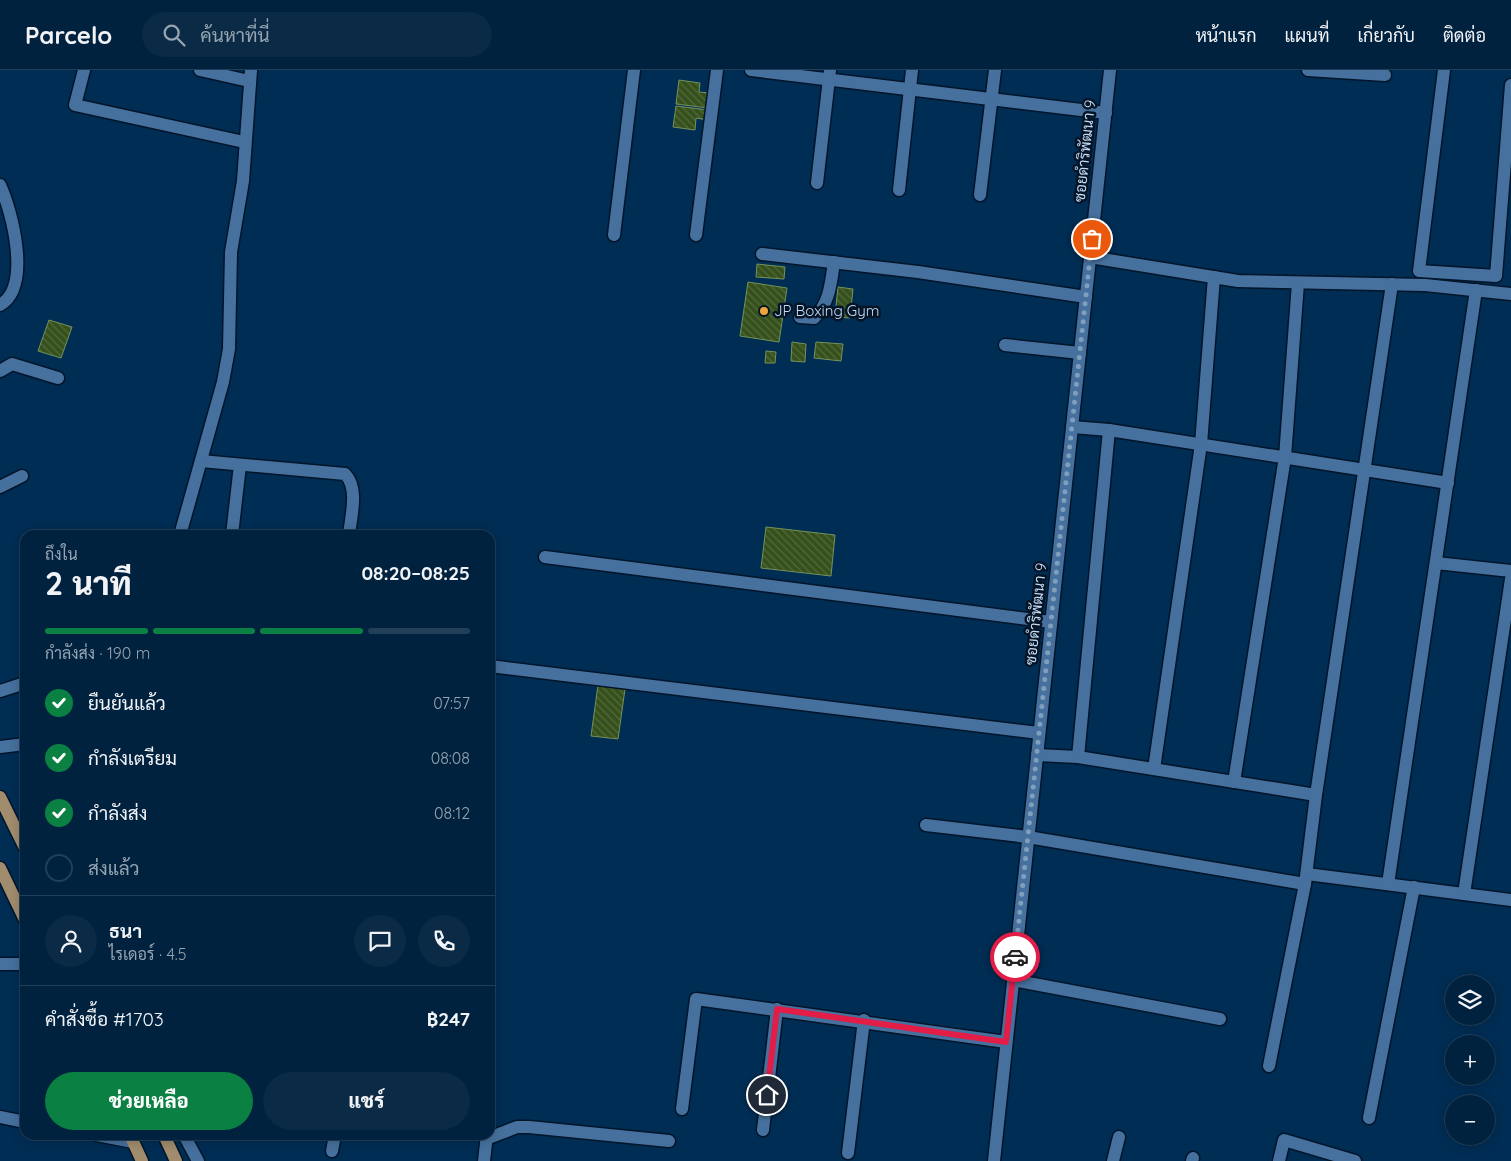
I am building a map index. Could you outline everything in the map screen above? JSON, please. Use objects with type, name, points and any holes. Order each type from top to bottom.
[{"type":"main road","points":[[0,797],[20,838]]},
{"type":"main road","points":[[0,868],[20,910]]},
{"type":"main road","points":[[132,1140],[142,1161]]},
{"type":"main road","points":[[166,1140],[176,1161]]},
{"type":"street","points":[[84,70],[75,105],[244,142]]},
{"type":"street","points":[[181,530],[223,382],[229,349],[231,252],[243,182],[244,142],[250,76],[200,70]]},
{"type":"street","points":[[614,235],[634,70]]},
{"type":"street","points":[[696,235],[716,70]]},
{"type":"street","points":[[751,70],[829,75],[910,89],[1106,113]]},
{"type":"street","points":[[899,190],[912,70]]},
{"type":"street","points":[[980,195],[994,70]]},
{"type":"street","name":"ซอยดำริพัฒนา 9","points":[[994,1161],[1110,70]]},
{"type":"street","points":[[1308,70],[1385,75]]},
{"type":"street","points":[[1444,70],[1419,271],[1496,276],[1511,84]]},
{"type":"street","points":[[817,183],[829,75]]},
{"type":"street","points":[[0,186],[16,243],[18,265],[13,286],[5,302],[0,305]]},
{"type":"street","points":[[762,254],[918,272],[1086,297]]},
{"type":"street","points":[[1090,257],[1238,281],[1392,284],[1511,294]]},
{"type":"street","points":[[800,318],[814,318],[824,306],[830,290],[834,262]]},
{"type":"street","points":[[1154,768],[1201,444],[1214,277]]},
{"type":"street","points":[[1234,782],[1285,457],[1298,283]]},
{"type":"street","points":[[1269,1066],[1306,879],[1316,795],[1392,284]]},
{"type":"street","points":[[1388,884],[1476,290]]},
{"type":"street","points":[[1005,345],[1080,353]]},
{"type":"street","points":[[0,370],[12,364],[58,378]]},
{"type":"street","points":[[1072,427],[1108,430],[1448,482]]},
{"type":"street","points":[[1078,757],[1108,430]]},
{"type":"street","points":[[200,461],[345,474],[350,479],[353,488],[349,530]]},
{"type":"street","points":[[233,530],[240,465]]},
{"type":"street","points":[[0,487],[22,476]]},
{"type":"street","points":[[545,557],[1051,622]]},
{"type":"street","points":[[1436,563],[1511,571]]},
{"type":"street","points":[[1464,894],[1511,579]]},
{"type":"street","points":[[495,667],[1039,733]]},
{"type":"street","points":[[0,691],[20,685]]},
{"type":"street","points":[[0,747],[20,745]]},
{"type":"street","points":[[1037,755],[1078,757],[1316,795]]},
{"type":"street","points":[[926,825],[1306,879],[1388,884],[1511,900]]},
{"type":"street","points":[[1369,1118],[1414,888]]},
{"type":"street","points":[[0,964],[20,964]]},
{"type":"street","points":[[1013,980],[1220,1019]]},
{"type":"street","points":[[682,1109],[696,999],[864,1020],[1006,1042]]},
{"type":"street","points":[[763,1130],[777,1009]]},
{"type":"street","points":[[848,1153],[864,1020]]},
{"type":"street","points":[[0,1117],[20,1121]]},
{"type":"street","points":[[495,1134],[516,1127],[529,1126],[669,1141]]},
{"type":"street","points":[[1113,1161],[1119,1137]]},
{"type":"street","points":[[187,1140],[198,1161]]},
{"type":"street","points":[[332,1151],[334,1140]]},
{"type":"street","points":[[484,1161],[487,1140]]},
{"type":"street","points":[[1279,1161],[1284,1140],[1355,1161]]},
{"type":"building","points":[[679,80],[700,83],[699,92],[710,93],[708,108],[676,104]]},
{"type":"building","points":[[676,106],[708,110],[707,120],[696,118],[695,130],[673,127]]},
{"type":"building","points":[[757,264],[785,267],[784,279],[756,277]]},
{"type":"building","points":[[748,282],[787,288],[779,342],[740,336]]},
{"type":"building","points":[[838,287],[853,289],[850,318],[835,317]]},
{"type":"building","points":[[49,320],[72,327],[61,358],[38,351]]},
{"type":"building","points":[[792,342],[806,344],[805,362],[791,361]]},
{"type":"building","points":[[816,342],[843,344],[841,361],[814,358]]},
{"type":"building","points":[[766,351],[776,352],[775,363],[765,363]]},
{"type":"building","points":[[766,527],[835,535],[831,576],[761,568]]},
{"type":"building","points":[[598,685],[625,689],[618,739],[591,736]]},
{"type":"way so far","points":[[1015,957],[1092,239]]},
{"type":"place","name":"JP Boxing Gym","points":[[764,311]]},
{"type":"route","points":[[767,1095],[777,1009],[864,1020],[1006,1042],[1015,957]]}]
